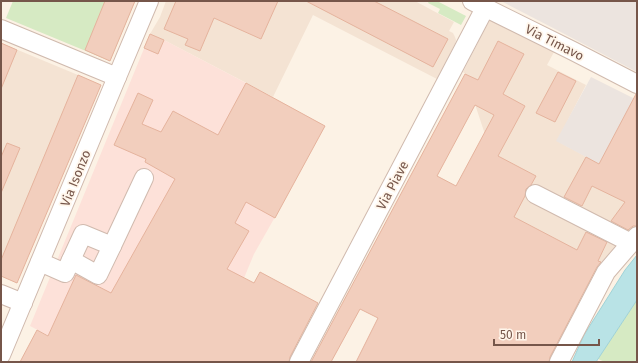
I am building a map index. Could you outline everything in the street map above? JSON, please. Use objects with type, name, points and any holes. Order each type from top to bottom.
[{"type":"street","name":"Via Isonzo","points":[[1,355],[149,1]]},
{"type":"street","name":"Via Timavo","points":[[479,4],[637,84]]},
{"type":"street","name":"Via Piave","points":[[299,362],[479,4]]},
{"type":"street","points":[[1,29],[116,77]]},
{"type":"street","points":[[71,260],[98,275],[144,178]]},
{"type":"street","points":[[535,194],[634,239],[606,272],[559,362]]},
{"type":"street","points":[[40,262],[65,274],[83,234],[112,246]]},
{"type":"street","points":[[1,294],[23,303]]},
{"type":"shaded area","points":[[166,1],[415,1],[454,22],[449,31],[453,33],[456,40],[437,79],[313,15],[273,97],[150,34],[160,17]]},
{"type":"shaded area","points":[[501,1],[637,1],[637,72],[555,29]]},
{"type":"shaded area","points":[[490,19],[554,52],[547,65],[586,85],[557,141],[637,184],[637,226],[604,263],[512,216],[465,74],[463,72]]},
{"type":"shaded area","points":[[150,34],[246,83],[325,126],[254,254],[244,278],[99,362],[30,326]]},
{"type":"shaded area","points":[[1,43],[78,75],[17,283],[1,276]]},
{"type":"shaded area","points":[[591,77],[637,100],[637,184],[556,141]]},
{"type":"green space","points":[[13,1],[135,1],[110,61],[6,18]]},
{"type":"green space","points":[[429,1],[437,1],[466,16],[461,25],[438,13],[440,9],[428,3]]},
{"type":"green space","points":[[637,300],[637,362],[605,362],[598,359]]},
{"type":"water","points":[[637,255],[637,300],[596,362],[572,362],[584,335],[625,270]]},
{"type":"building","points":[[105,1],[135,1],[110,61],[85,50]]},
{"type":"building","points":[[176,1],[278,1],[261,39],[214,18],[200,51],[185,45],[188,39],[164,29]]},
{"type":"building","points":[[306,1],[374,1],[448,39],[433,67]]},
{"type":"building","points":[[150,34],[164,40],[158,54],[144,48]]},
{"type":"building","points":[[498,41],[524,54],[503,94],[525,106],[498,156],[536,176],[531,185],[526,189],[525,196],[514,217],[577,250],[586,232],[607,242],[598,261],[601,262],[550,357],[549,362],[356,362],[378,318],[360,309],[331,362],[311,362],[465,74],[478,80]],"holes":[[[475,105],[494,115],[456,186],[437,176]]]},
{"type":"building","points":[[1,43],[17,50],[1,89]]},
{"type":"building","points":[[558,72],[576,81],[555,122],[536,113]]},
{"type":"building","points":[[78,75],[101,85],[17,283],[1,276],[1,260]]},
{"type":"building","points":[[246,83],[325,126],[275,218],[246,202],[235,223],[249,231],[227,269],[254,283],[260,272],[318,303],[290,357],[289,362],[20,362],[37,330],[48,336],[76,275],[111,293],[175,179],[145,162],[146,159],[114,145],[138,93],[153,100],[142,124],[161,132],[173,111],[218,135]]},
{"type":"building","points":[[636,94],[637,226],[633,226],[628,230],[611,221],[625,202],[592,186],[582,206],[564,197],[586,157],[599,164]]},
{"type":"building","points":[[7,143],[20,148],[1,193],[1,157]]}]
